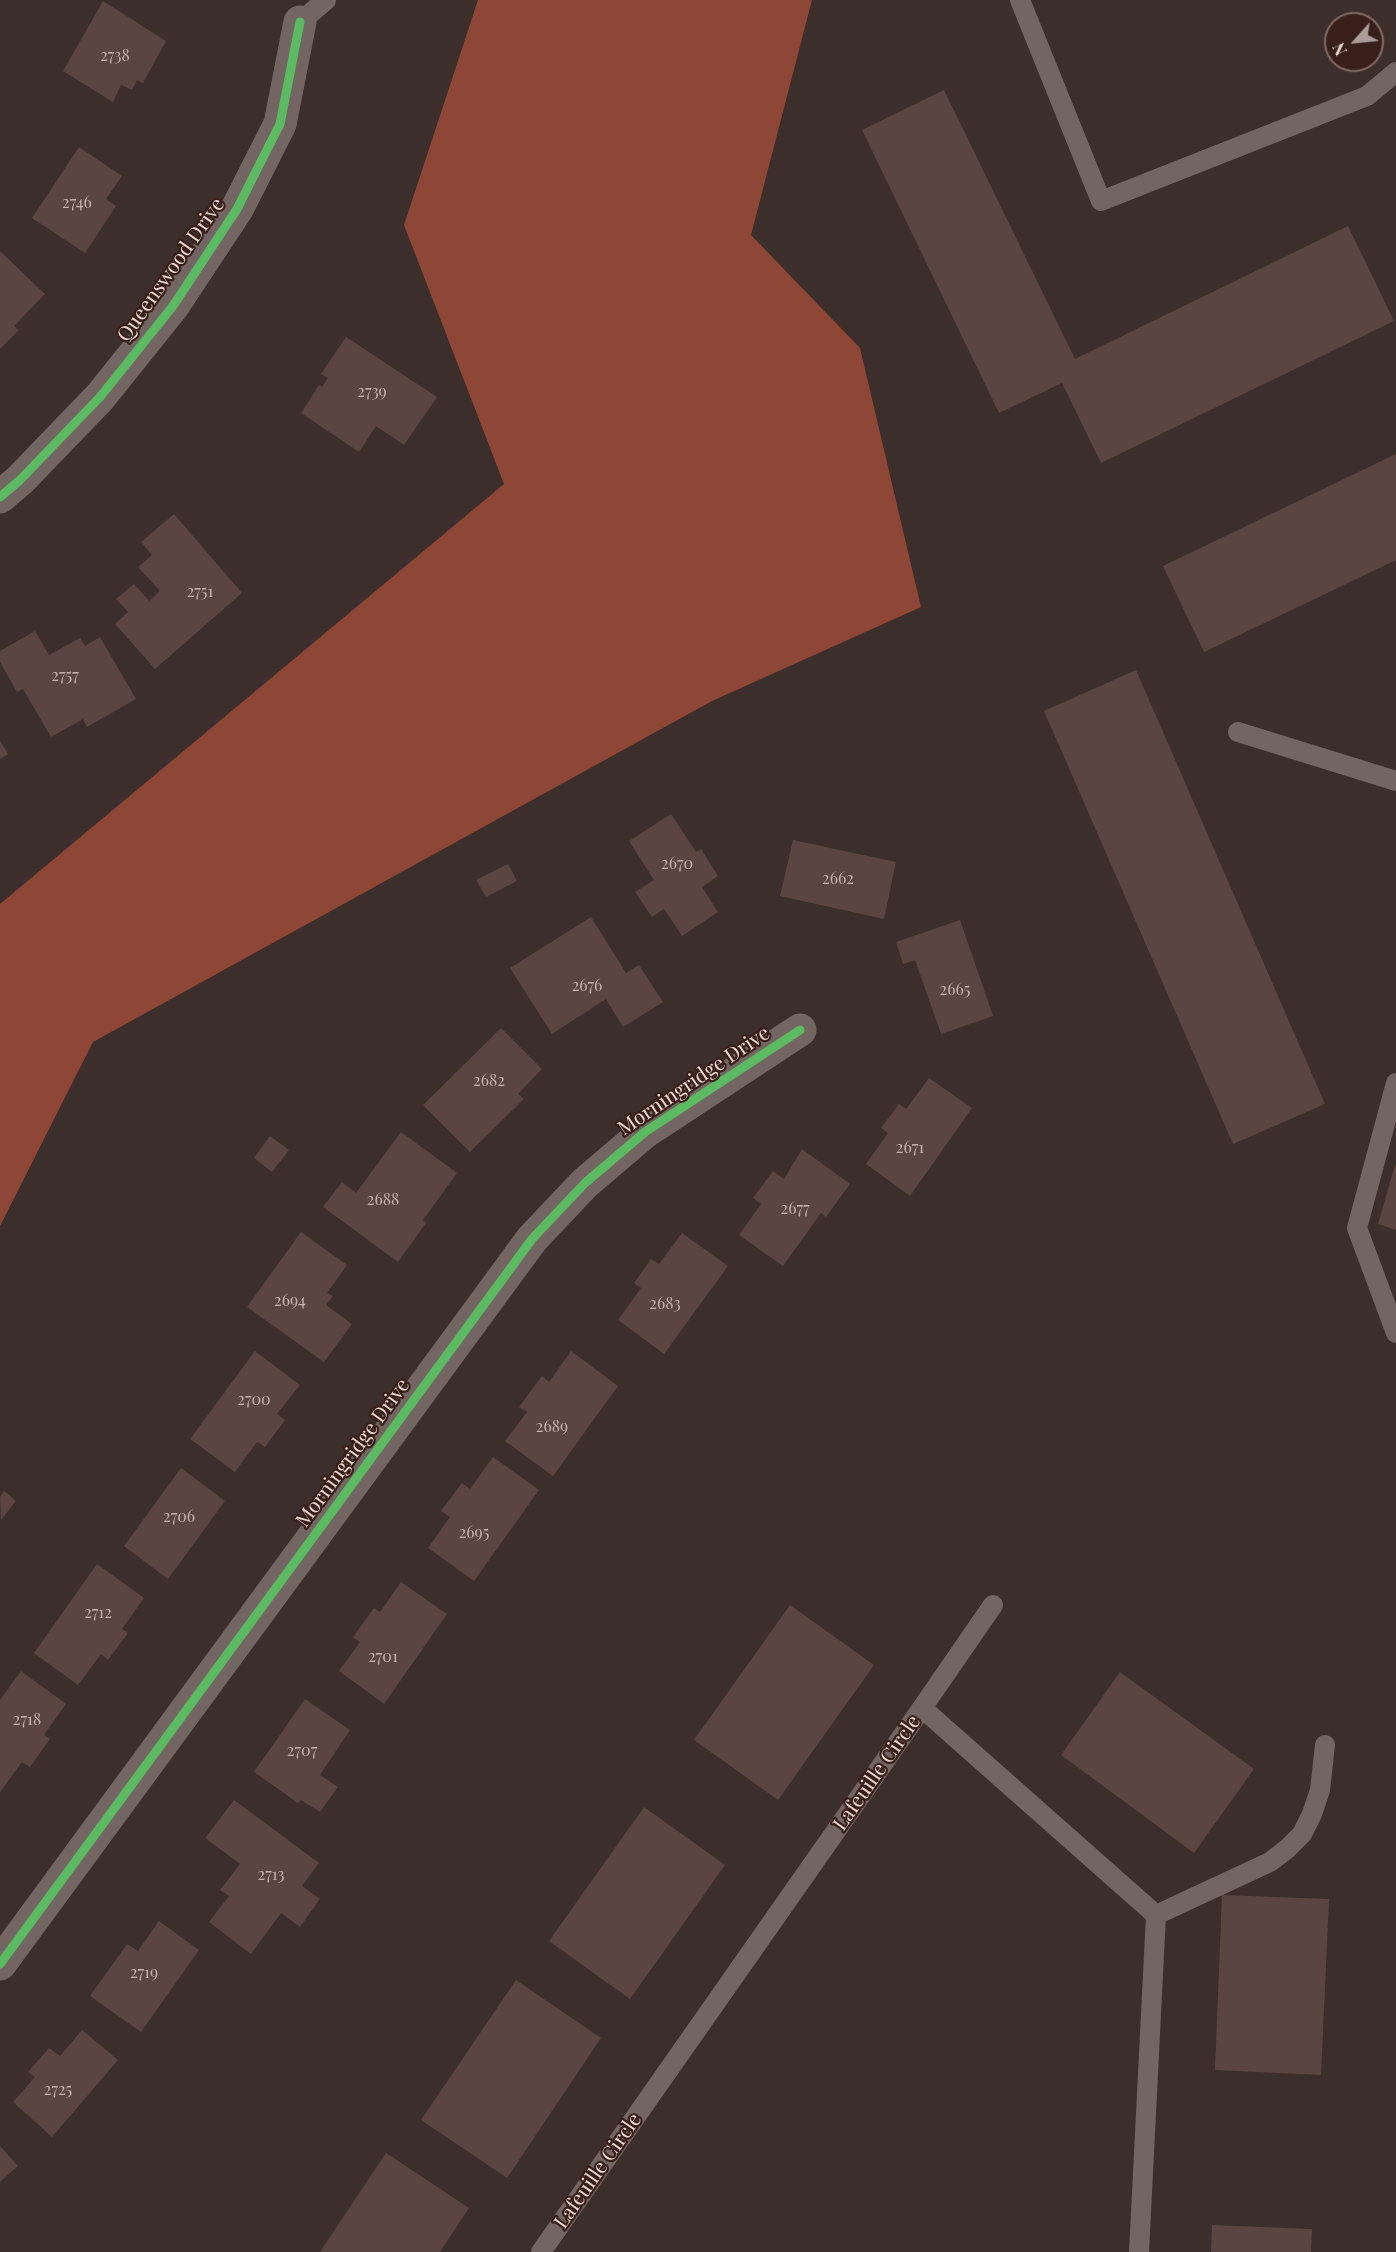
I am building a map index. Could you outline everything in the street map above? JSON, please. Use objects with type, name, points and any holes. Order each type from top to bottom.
[{"type":"street","name":"Queenswood Drive","points":[[0,497],[20,480],[100,397],[173,306],[237,209],[280,124],[300,22]]},
{"type":"street","name":"Morningridge Drive","points":[[0,1964],[532,1239],[585,1183],[645,1132],[800,1030]]},
{"type":"lane","points":[[300,22],[326,0]]},
{"type":"lane","points":[[1020,0],[1101,201],[1367,96],[1396,72]]},
{"type":"lane","points":[[1238,732],[1396,781]]},
{"type":"lane","points":[[1396,1083],[1357,1228],[1396,1333]]},
{"type":"lane","points":[[922,1708],[993,1605]]},
{"type":"lane","name":"Lafeuille Circle","points":[[541,2252],[922,1708],[1156,1915]]},
{"type":"lane","points":[[1139,2252],[1156,1915],[1270,1862],[1302,1834],[1320,1790],[1325,1745]]},
{"type":"shaded area","points":[[478,0],[812,0],[751,235],[860,348],[921,607],[712,701],[93,1042],[0,1226],[0,904],[504,484],[404,225]]},
{"type":"building","points":[[103,1],[166,41],[143,83],[137,80],[132,90],[121,85],[113,102],[63,71]]},
{"type":"building","points":[[944,90],[1075,359],[1348,226],[1394,321],[1101,463],[1062,383],[999,413],[862,130]]},
{"type":"building","points":[[79,147],[122,176],[106,199],[116,206],[85,253],[32,218]]},
{"type":"building","points":[[0,251],[45,294],[14,326],[19,330],[0,349]]},
{"type":"building","points":[[346,337],[437,397],[404,445],[376,426],[359,452],[301,413],[319,385],[322,387],[328,378],[321,374]]},
{"type":"building","points":[[1396,454],[1396,560],[1204,652],[1163,566]]},
{"type":"building","points":[[174,514],[242,593],[155,669],[115,624],[128,612],[116,599],[134,584],[149,601],[160,591],[138,567],[152,555],[141,542]]},
{"type":"building","points":[[35,631],[49,655],[80,638],[85,646],[100,637],[136,699],[87,727],[83,719],[51,737],[23,689],[17,692],[0,662],[0,651]]},
{"type":"building","points":[[1136,670],[1325,1104],[1233,1144],[1044,711]]},
{"type":"building","points":[[0,741],[8,754],[0,759]]},
{"type":"building","points":[[671,814],[696,852],[701,849],[718,876],[702,887],[718,912],[682,936],[664,909],[652,917],[635,892],[654,880],[629,841]]},
{"type":"building","points":[[793,840],[896,862],[884,919],[780,896]]},
{"type":"building","points":[[508,864],[517,881],[486,897],[476,880]]},
{"type":"building","points":[[591,917],[626,973],[639,965],[663,1002],[623,1027],[606,999],[552,1034],[510,968]]},
{"type":"building","points":[[960,920],[993,1016],[941,1034],[915,960],[903,964],[896,942]]},
{"type":"building","points":[[501,1028],[542,1069],[518,1094],[524,1099],[470,1152],[423,1105]]},
{"type":"building","points":[[929,1078],[972,1108],[910,1196],[866,1164],[888,1133],[881,1128],[899,1104],[906,1109]]},
{"type":"building","points":[[401,1132],[457,1173],[423,1220],[426,1223],[398,1262],[323,1207],[342,1182],[356,1193]]},
{"type":"building","points":[[270,1136],[289,1150],[272,1172],[254,1158]]},
{"type":"building","points":[[802,1149],[850,1184],[826,1217],[821,1213],[783,1266],[739,1235],[761,1204],[753,1198],[773,1171],[784,1179]]},
{"type":"building","points":[[1396,1166],[1396,1230],[1378,1224]]},
{"type":"building","points":[[301,1232],[347,1265],[327,1293],[333,1296],[326,1305],[352,1324],[324,1362],[247,1307]]},
{"type":"building","points":[[682,1233],[728,1266],[664,1354],[618,1320],[641,1288],[634,1283],[651,1259],[659,1264]]},
{"type":"building","points":[[255,1351],[300,1385],[277,1414],[285,1420],[265,1447],[257,1442],[235,1472],[190,1439]]},
{"type":"building","points":[[571,1351],[618,1386],[553,1476],[505,1441],[527,1412],[519,1407],[542,1376],[549,1382]]},
{"type":"building","points":[[493,1457],[539,1490],[474,1581],[428,1548],[450,1517],[441,1511],[462,1483],[470,1489]]},
{"type":"building","points":[[181,1468],[225,1501],[168,1579],[124,1546]]},
{"type":"building","points":[[4,1491],[16,1501],[1,1520],[0,1497]]},
{"type":"building","points":[[97,1564],[144,1598],[122,1629],[128,1633],[108,1660],[101,1654],[78,1685],[34,1653]]},
{"type":"building","points":[[401,1582],[447,1614],[384,1704],[339,1671],[360,1642],[353,1637],[374,1608],[380,1612]]},
{"type":"building","points":[[790,1605],[874,1665],[778,1800],[694,1740]]},
{"type":"building","points":[[21,1671],[66,1704],[44,1735],[50,1739],[30,1767],[22,1762],[0,1792],[0,1700]]},
{"type":"building","points":[[1120,1672],[1254,1769],[1194,1853],[1061,1755]]},
{"type":"building","points":[[305,1699],[350,1730],[320,1775],[338,1787],[320,1812],[301,1800],[298,1803],[254,1772]]},
{"type":"building","points":[[234,1800],[319,1863],[302,1886],[320,1899],[300,1927],[281,1913],[251,1954],[209,1922],[229,1896],[220,1890],[240,1864],[205,1838]]},
{"type":"building","points":[[644,1807],[725,1865],[630,1999],[549,1941]]},
{"type":"building","points":[[1222,1895],[1329,1899],[1321,2075],[1215,2070]]},
{"type":"building","points":[[159,1921],[199,1950],[141,2032],[90,1996],[127,1944],[138,1951]]},
{"type":"building","points":[[516,1980],[601,2038],[507,2178],[421,2120]]},
{"type":"building","points":[[82,2030],[118,2060],[52,2137],[13,2102],[35,2077],[28,2072],[49,2048],[60,2056]]},
{"type":"building","points":[[0,2146],[18,2166],[0,2182]]},
{"type":"building","points":[[386,2153],[469,2208],[440,2252],[320,2252]]},
{"type":"building","points":[[1212,2225],[1312,2229],[1311,2252],[1211,2252]]},
{"type":"cycle path","points":[[0,497],[20,480],[100,397],[173,306],[237,209],[280,124],[300,22]]},
{"type":"cycle path","points":[[0,1964],[532,1239],[585,1183],[645,1132],[800,1030]]}]
